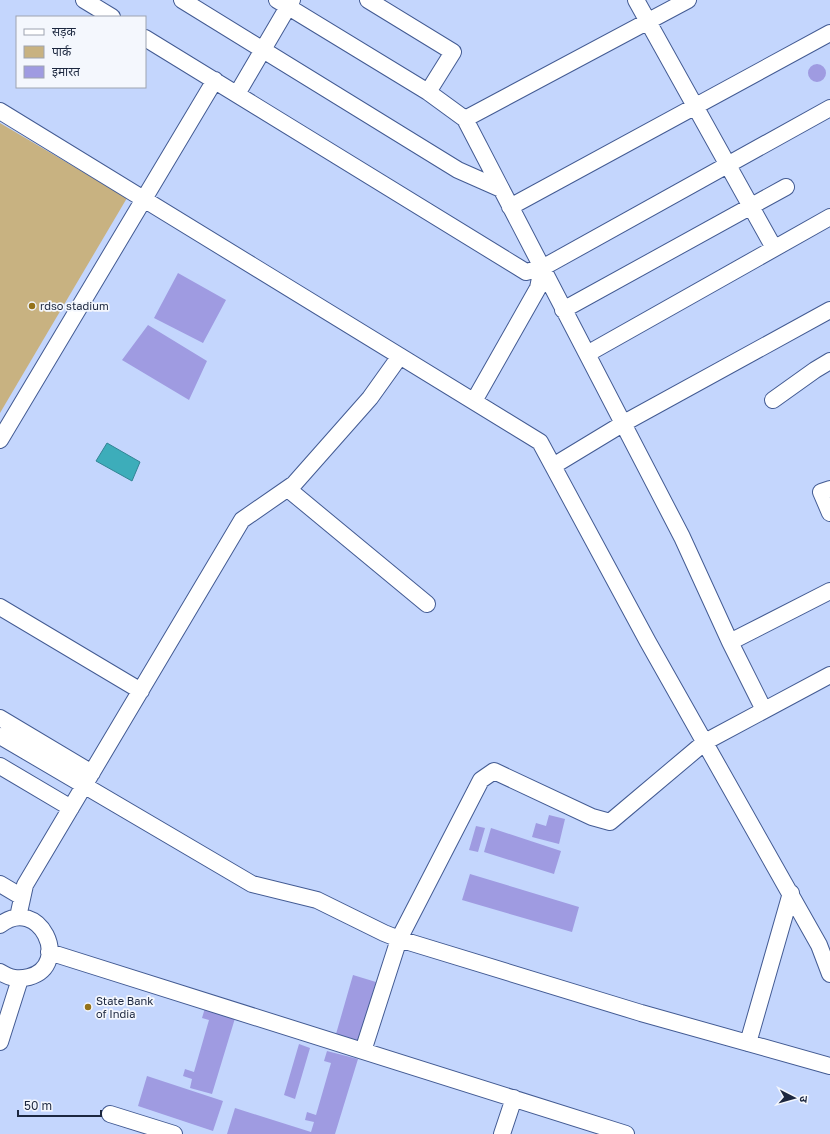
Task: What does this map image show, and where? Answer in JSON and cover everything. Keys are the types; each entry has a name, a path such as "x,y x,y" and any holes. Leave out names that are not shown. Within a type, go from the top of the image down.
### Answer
{"street":[{"path":"84,0 110,16"},
{"path":"182,0 458,170 501,189"},
{"path":"368,0 453,52 428,92"},
{"path":"636,0 774,248"},
{"path":"465,120 688,0"},
{"path":"237,94 263,50 286,2 428,92 465,120 682,537 730,642 764,710"},
{"path":"510,207 830,33"},
{"path":"146,39 526,272 542,268 830,108"},
{"path":"0,440 215,80"},
{"path":"0,111 540,442 648,642 820,945 830,974"},
{"path":"563,310 786,187"},
{"path":"587,354 830,217"},
{"path":"474,401 538,288 542,268"},
{"path":"553,466 624,423 830,310"},
{"path":"18,917 25,885 242,520 294,484 370,398 400,356"},
{"path":"773,400 830,361"},
{"path":"288,489 427,604"},
{"path":"830,489 822,492 830,513"},
{"path":"730,642 830,591"},
{"path":"0,607 141,691"},
{"path":"363,1051 400,939 481,780 494,771 592,817 610,822 705,742 830,675"},
{"path":"0,718 88,780 252,884 317,900 384,933 400,939 641,1013 830,1066"},
{"path":"0,736 88,780"},
{"path":"0,766 71,808"},
{"path":"0,884 22,897"},
{"path":"748,1043 791,893"},
{"path":"0,925 18,917 28,919 40,926 48,937 49,952 48,961 42,970 34,976 20,979 9,978 0,972"},
{"path":"49,952 626,1134"},
{"path":"0,1042 20,979"},
{"path":"502,1134 514,1098"},
{"path":"110,1114 174,1134"}],"green space":[{"name":"rdso stadium","path":"0,123 127,198 0,413"}],"shaded area":[{"path":"107,443 140,462 132,481 96,461"}],"building":[{"path":"813,64 821,64 826,69 824,80 821,82 813,82 808,77 808,69"},
{"path":"178,273 226,300 203,343 154,318"},
{"path":"148,325 207,361 189,400 122,360"},
{"path":"549,815 565,819 559,844 532,837 536,823 546,826"},
{"path":"476,826 485,828 478,852 469,850"},
{"path":"491,828 561,851 554,874 484,852"},
{"path":"470,874 579,907 572,932 462,900"},
{"path":"353,975 376,982 358,1041 336,1034"},
{"path":"205,1008 236,1015 212,1094 190,1088 192,1079 183,1076 185,1069 194,1072 209,1020 202,1018"},
{"path":"299,1044 310,1048 295,1099 284,1095"},
{"path":"327,1051 358,1059 335,1134 227,1134 235,1108 311,1132 314,1122 305,1120 307,1112 316,1115 331,1063 324,1061"},
{"path":"147,1076 223,1101 213,1131 138,1106"}],"place":[{"name":"rdso stadium","path":"32,306"},
{"name":"State Bank of India","path":"88,1007"}]}
